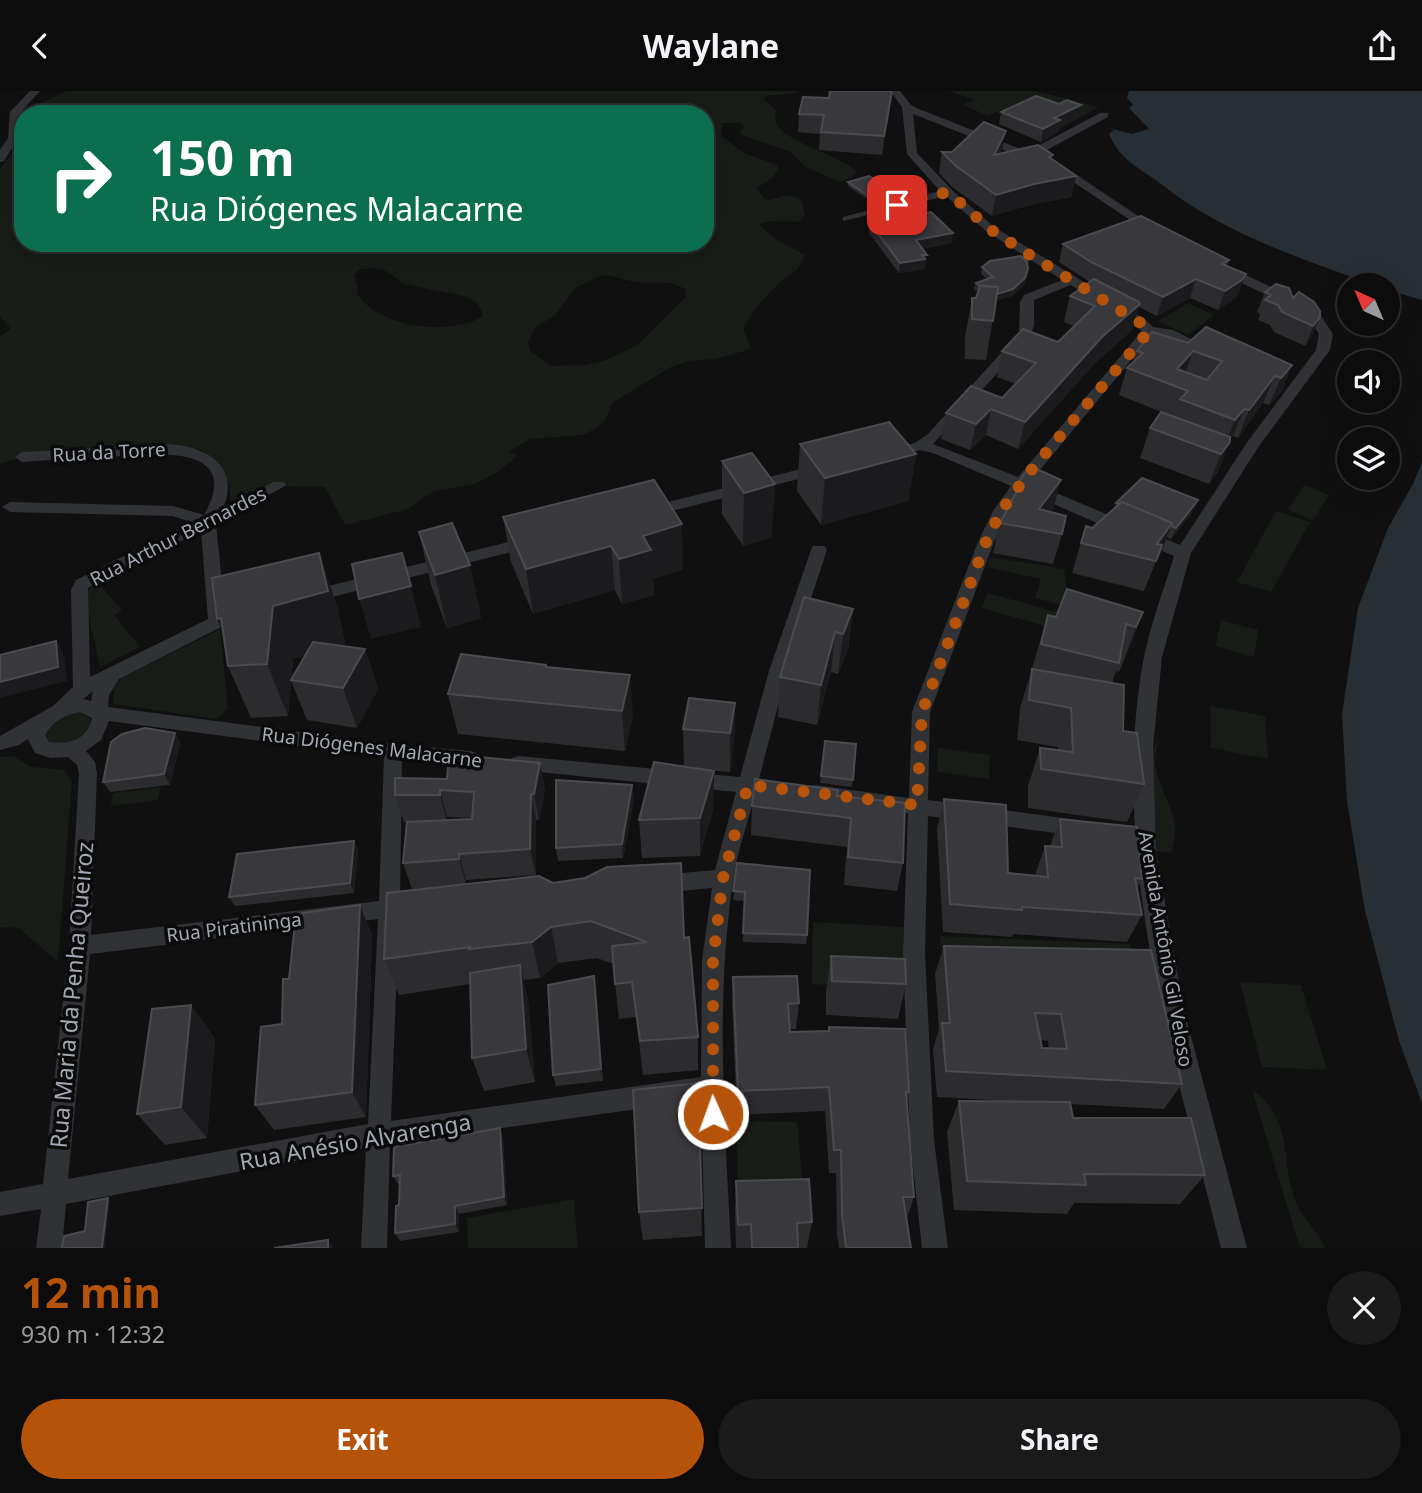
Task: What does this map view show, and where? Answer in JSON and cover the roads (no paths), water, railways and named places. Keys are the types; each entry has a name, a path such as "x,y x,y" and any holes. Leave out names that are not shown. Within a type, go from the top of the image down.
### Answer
{"street":[{"path":"22,105 35,91"},
{"path":"895,91 908,107 1070,174 1167,239"},
{"path":"908,107 913,157 990,229 1141,323 1149,331 1168,333 1218,356"},
{"path":"1036,159 1037,153 1043,147 1104,115"},
{"path":"0,159 13,138 14,125"},
{"path":"910,143 914,135 925,129 958,128"},
{"path":"1010,148 1043,147"},
{"path":"847,219 948,192"},
{"name":"Avenida Antônio Gil Veloso","path":"1214,265 1310,310 1326,334 1323,350 1288,387 1183,553 1153,657 1138,836 1173,1010 1234,1248"},
{"path":"870,457 920,446 933,437 1025,334 1028,329 1028,298 1071,281"},
{"path":"935,1248 922,1140 914,953 922,712 986,542 1001,511 1019,485 1149,331"},
{"path":"920,446 936,449 1183,553"},
{"name":"Rua da Torre","path":"22,457 170,449 197,453 209,463 221,482 221,502 208,523"},
{"path":"634,515 832,466"},
{"name":"Rua Arthur Bernardes","path":"82,688 79,590 82,584 279,485"},
{"path":"10,507 173,511 208,523 217,622"},
{"path":"293,601 541,539"},
{"path":"718,1248 712,1087 713,960 723,878 778,671 819,549"},
{"path":"42,748 36,735 53,714 82,688 217,622 253,611"},
{"path":"6,741 61,752 83,745 99,730 102,723 100,695 113,673"},
{"path":"6,741 53,714 80,705 100,713"},
{"name":"Rua Diógenes Malacarne","path":"100,713 393,751 748,785 917,805 1091,830"},
{"name":"Rua Maria da Penha Queiroz","path":"49,1248 79,946 88,773 86,762 72,750"},
{"path":"374,1248 393,751"},
{"path":"642,885 723,878"},
{"name":"Rua Piratininga","path":"79,946 424,905"},
{"name":"Rua Anésio Alvarenga","path":"0,1204 380,1135 712,1087"}]}
